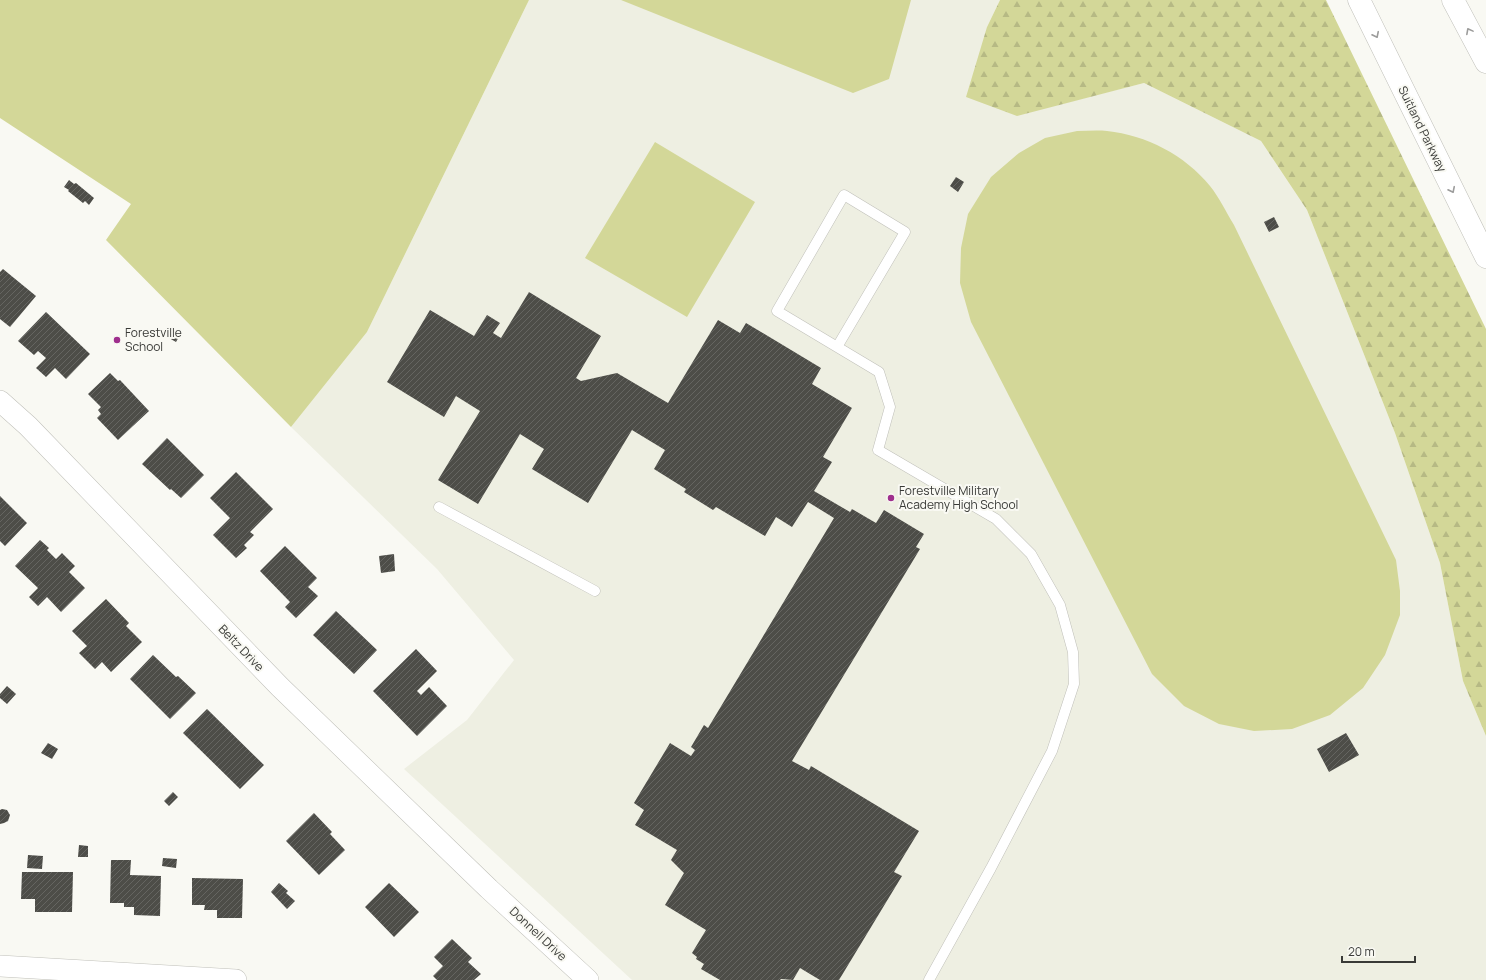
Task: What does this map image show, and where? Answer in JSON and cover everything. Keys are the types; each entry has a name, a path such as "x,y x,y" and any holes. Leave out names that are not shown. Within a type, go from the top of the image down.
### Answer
{"highway":[{"name":"Suitland Parkway","path":"1359,0 1486,257"},
{"path":"1453,0 1486,62"}],"street":[{"name":"Beltz Drive","path":"0,401 28,426 280,687 489,888"},
{"name":"Donnell Drive","path":"489,888 588,980"},
{"path":"0,966 236,980"}],"lane":[{"path":"837,347 905,232 844,195 777,311 837,347 879,372 890,408 878,450 996,519 1031,554 1060,605 1073,652 1074,684 1052,751 991,868 929,980"},
{"path":"439,508 595,591"}],"shaded area":[{"name":"Forestville Military Academy High School","path":"529,0 1000,0 987,27 1017,115 1144,83 1261,141 1307,210 1395,433 1440,563 1463,681 1486,736 1486,980 632,980 404,769 467,720 514,660 437,569 291,427 367,332"}],"green space":[{"path":"0,0 529,0 367,332 291,427 106,240 131,204 0,118"},
{"path":"621,0 911,0 889,79 853,93"},
{"path":"1000,0 1326,0 1486,329 1486,736 1463,681 1440,563 1395,433 1307,210 1261,141 1144,83 1017,116 966,97 987,27"},
{"path":"1077,131 1107,131 1122,133 1164,148 1189,165 1213,190 1234,225 1396,560 1400,591 1400,615 1385,655 1363,688 1330,715 1292,729 1254,731 1219,724 1184,706 1152,674 971,322 960,283 961,248 968,214 991,177 1019,153 1045,138"},
{"path":"655,142 755,202 687,317 585,258"}],"building":[{"path":"956,177 964,182 958,192 950,186"},
{"path":"69,180 74,184 76,183 94,198 89,205 85,201 83,203 64,187"},
{"path":"1274,217 1279,227 1269,232 1264,222"},
{"path":"3,269 36,296 10,327 0,319 0,272"},
{"path":"529,292 601,336 576,378 581,381 617,373 668,403 718,320 740,333 746,323 821,368 812,384 852,408 823,457 832,462 814,491 850,512 852,509 876,523 884,510 924,534 916,547 920,549 792,761 809,770 811,766 919,831 894,872 902,876 839,980 820,980 800,968 793,980 720,980 701,969 704,964 696,959 697,957 692,953 706,930 665,905 684,873 671,860 677,850 635,825 644,810 634,803 670,743 691,756 695,750 691,747 704,725 708,728 834,518 808,502 792,527 776,517 765,536 716,507 713,510 684,492 686,489 654,469 665,450 632,430 588,503 532,469 544,449 520,434 478,504 438,480 480,411 456,396 444,417 387,382 430,310 474,336 487,315 500,323 493,333 501,338"},
{"path":"46,312 90,354 66,379 55,368 46,377 36,368 46,358 38,351 34,355 18,341"},
{"path":"175,329 181,333 176,342 169,338"},
{"path":"110,373 118,381 120,380 149,411 118,440 97,418 101,414 98,410 101,407 88,394"},
{"path":"167,438 204,475 181,498 142,464"},
{"path":"236,472 273,509 250,532 254,535 244,545 247,548 236,558 213,535 230,518 210,498"},
{"path":"0,496 27,523 5,546 0,541"},
{"path":"40,540 49,548 47,550 56,559 62,553 75,566 69,572 85,588 61,612 47,597 38,606 29,597 38,588 15,566"},
{"path":"285,546 317,578 308,587 318,596 296,618 285,607 290,602 260,571"},
{"path":"394,554 395,571 381,573 379,556"},
{"path":"106,599 129,623 126,626 142,642 111,672 102,662 95,669 79,653 87,646 72,631"},
{"path":"336,611 377,650 354,674 313,635"},
{"path":"416,649 437,671 417,691 421,695 429,687 447,706 417,736 373,691"},
{"path":"153,655 176,677 178,676 196,693 170,719 130,679"},
{"path":"7,686 16,694 7,704 0,698 0,694"},
{"path":"207,709 264,765 240,789 183,733"},
{"path":"1346,733 1359,755 1329,772 1317,749"},
{"path":"48,743 58,749 52,759 41,753"},
{"path":"173,792 178,797 169,806 164,801"},
{"path":"0,810 7,810 10,815 8,821 0,824"},
{"path":"314,813 332,832 330,834 345,850 319,875 286,841"},
{"path":"79,845 88,846 88,857 78,857"},
{"path":"28,855 43,856 42,869 27,868"},
{"path":"163,858 177,859 176,868 162,866"},
{"path":"111,860 131,860 130,875 161,876 160,916 134,915 134,907 124,907 124,903 110,903"},
{"path":"22,872 73,872 72,912 35,912 35,899 21,899"},
{"path":"192,878 243,879 242,918 217,918 217,910 204,910 205,905 192,905"},
{"path":"279,883 288,891 286,893 295,901 287,909 271,892"},
{"path":"389,883 419,912 394,937 365,907"},
{"path":"452,939 472,958 468,962 481,974 474,980 437,980 433,976 443,966 434,957"}],"place":[{"name":"Forestville School","path":"117,340"},
{"name":"Forestville Military Academy High School","path":"891,498"}]}
